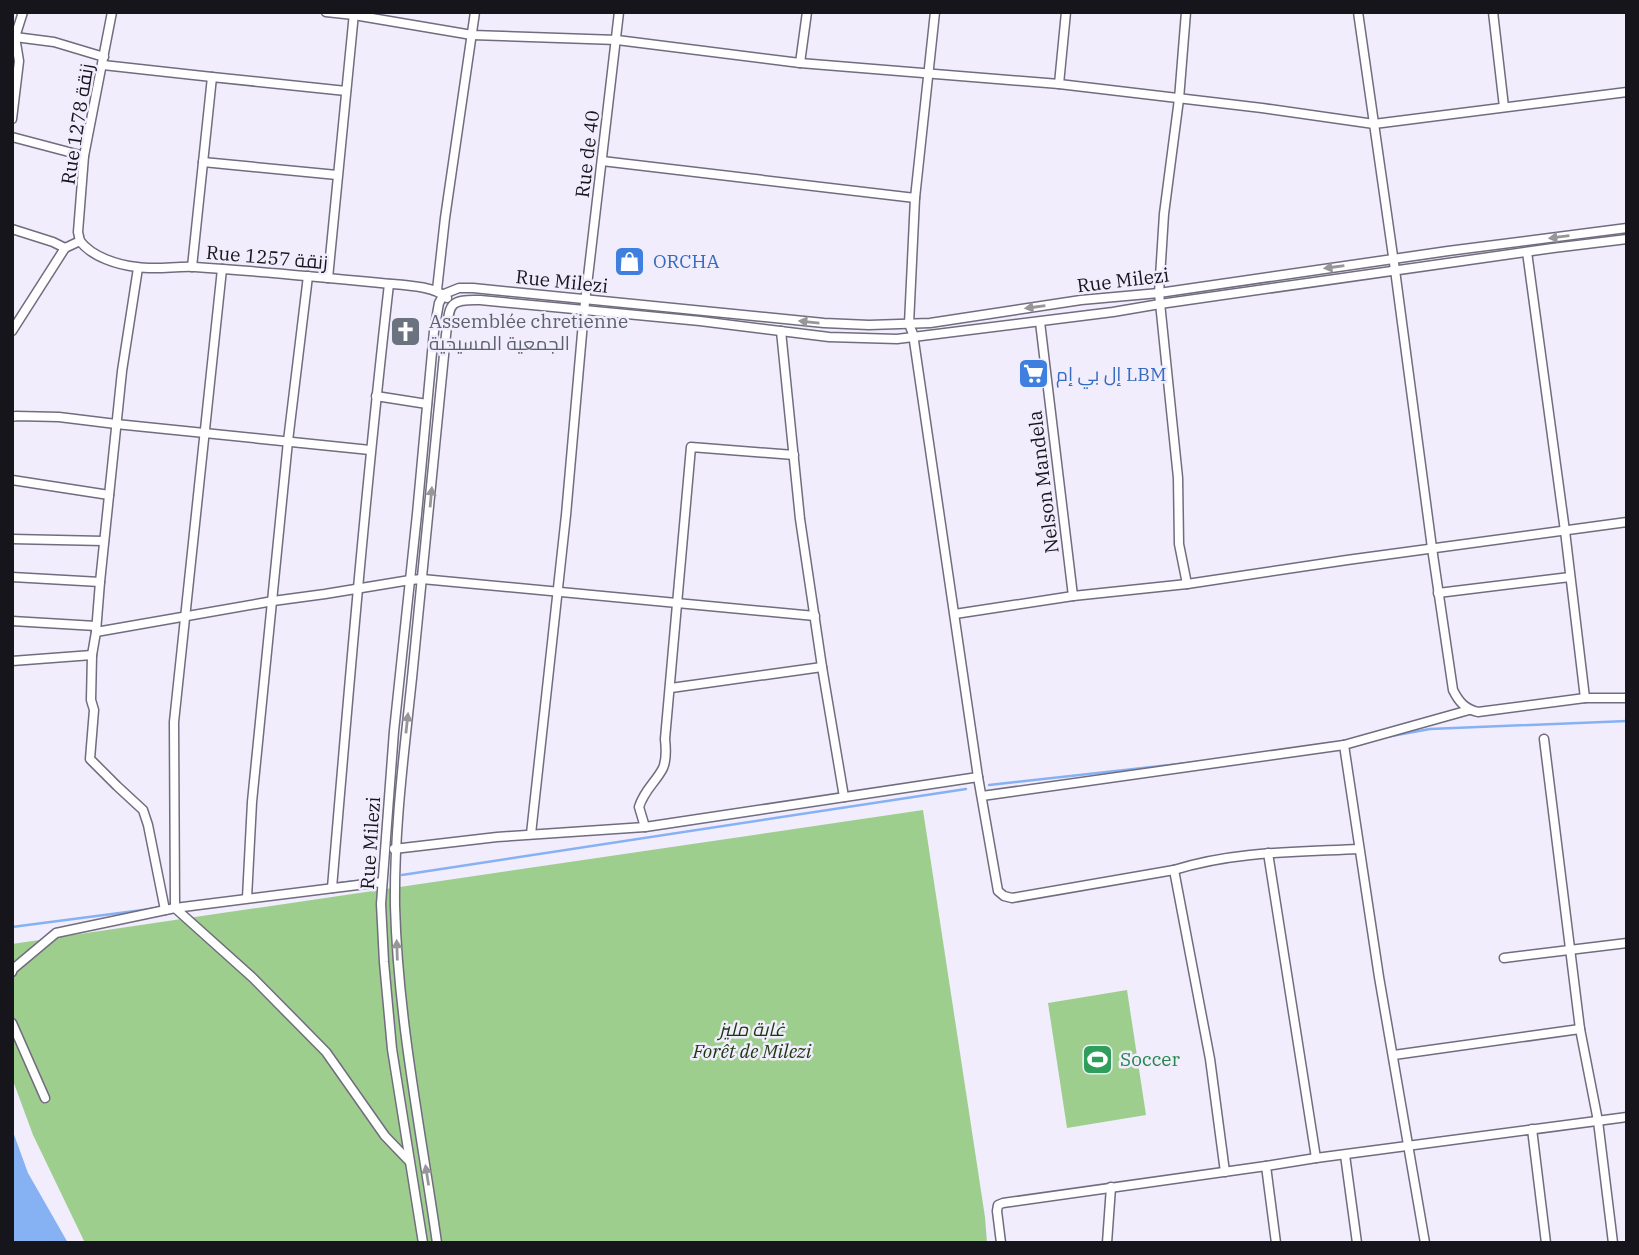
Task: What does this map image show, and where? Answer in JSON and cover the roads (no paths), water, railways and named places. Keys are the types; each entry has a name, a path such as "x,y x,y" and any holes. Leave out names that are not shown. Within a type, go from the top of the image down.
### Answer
{"street":[{"path":"12,120 19,61 15,37 23,12"},
{"name":"Rue 1278 زنقة","path":"80,241 78,232 84,156 112,12"},
{"path":"326,12 354,14 472,35 617,40 800,63 1059,84 1374,124 1627,92"},
{"path":"453,303 440,292 445,218 475,12"},
{"name":"Rue de 40","path":"531,834 566,515 585,300 619,12"},
{"path":"800,63 807,12"},
{"path":"935,12 915,198 909,324 914,337 978,777 998,891 1012,898 1174,870 1195,863 1236,856 1359,849"},
{"path":"1059,84 1066,12"},
{"path":"1186,12 1179,99 1164,214 1159,293 1178,478 1179,544 1187,584"},
{"path":"1358,12 1453,690 1460,703 1469,710 1478,712 1585,698 1627,698"},
{"path":"1493,12 1504,107"},
{"path":"328,278 354,14"},
{"path":"15,37 54,42 104,61 212,77 346,91"},
{"path":"192,267 212,77"},
{"path":"12,137 84,156"},
{"path":"203,162 337,175"},
{"path":"602,162 915,198"},
{"name":"Rue Milezi","path":"423,1243 392,1049 381,904 384,849 440,292 473,288 824,323 930,323 1081,300 1159,293 1393,258 1627,228"},
{"path":"12,229 65,248"},
{"name":"Rue Milezi","path":"437,1243 406,1044 398,970 395,904 397,848 422,579 447,328 453,303 458,300 480,300 700,321 829,337 897,339 1040,322 1627,239"},
{"path":"12,331 65,248 80,241"},
{"name":"Rue 1257 زنقة","path":"80,241 106,259 138,268 222,269 389,284 440,292"},
{"path":"1527,252 1585,698"},
{"path":"138,268 122,371 92,654 91,699 94,710 90,759 143,810 165,910"},
{"path":"222,269 174,722 175,908 253,978 326,1052 385,1136 410,1162"},
{"path":"247,898 252,802 307,276"},
{"path":"332,887 357,587 389,284"},
{"name":"Nelson Mandela","path":"1040,322 1073,596"},
{"path":"781,331 800,519 844,797"},
{"path":"376,396 427,404"},
{"path":"12,417 59,417 370,450"},
{"path":"645,827 639,807 648,788 664,766 666,753 665,739 691,447 794,455"},
{"path":"12,480 109,495"},
{"path":"955,614 1627,522"},
{"path":"12,539 104,541"},
{"path":"12,577 100,582"},
{"path":"1438,593 1570,577"},
{"path":"12,621 96,629 422,579 815,616"},
{"path":"12,662 92,654"},
{"path":"671,688 822,667"},
{"path":"982,796 1344,745 1469,710"},
{"path":"1544,738 1580,1029 1598,1121 1613,1243"},
{"path":"1344,745 1377,964 1425,1243"},
{"path":"384,849 531,834 645,827 978,777"},
{"path":"1268,853 1316,1158"},
{"path":"1174,870 1210,1059 1225,1172"},
{"path":"12,972 55,933 175,908 382,882"},
{"path":"1504,958 1627,943"},
{"path":"12,1023 45,1098"},
{"path":"1394,1055 1580,1029"},
{"path":"1001,1243 997,1211 1003,1203 1627,1116"},
{"path":"1532,1129 1546,1243"},
{"path":"1345,1155 1357,1243"},
{"path":"1266,1166 1276,1243"},
{"path":"1107,1243 1111,1187"}],"water":[{"path":"12,1129 28,1173 68,1243 12,1243"}],"waterway":[{"path":"1386,737 1430,729 1627,721"},
{"path":"989,785 1206,761"},
{"path":"402,875 966,789"},
{"path":"339,883 375,879"},
{"path":"12,927 158,908"}],"place":[{"name":"ORCHA","path":"630,261"},
{"name":"Assemblée chretienne الجمعية المسيحية","path":"406,332"},
{"name":"إل بي إم LBM","path":"1033,374"},
{"name":"Soccer","path":"1097,1059"}],"park label":[{"name":"غابة مليز Forêt de Milezi","path":"752,1040"}]}
